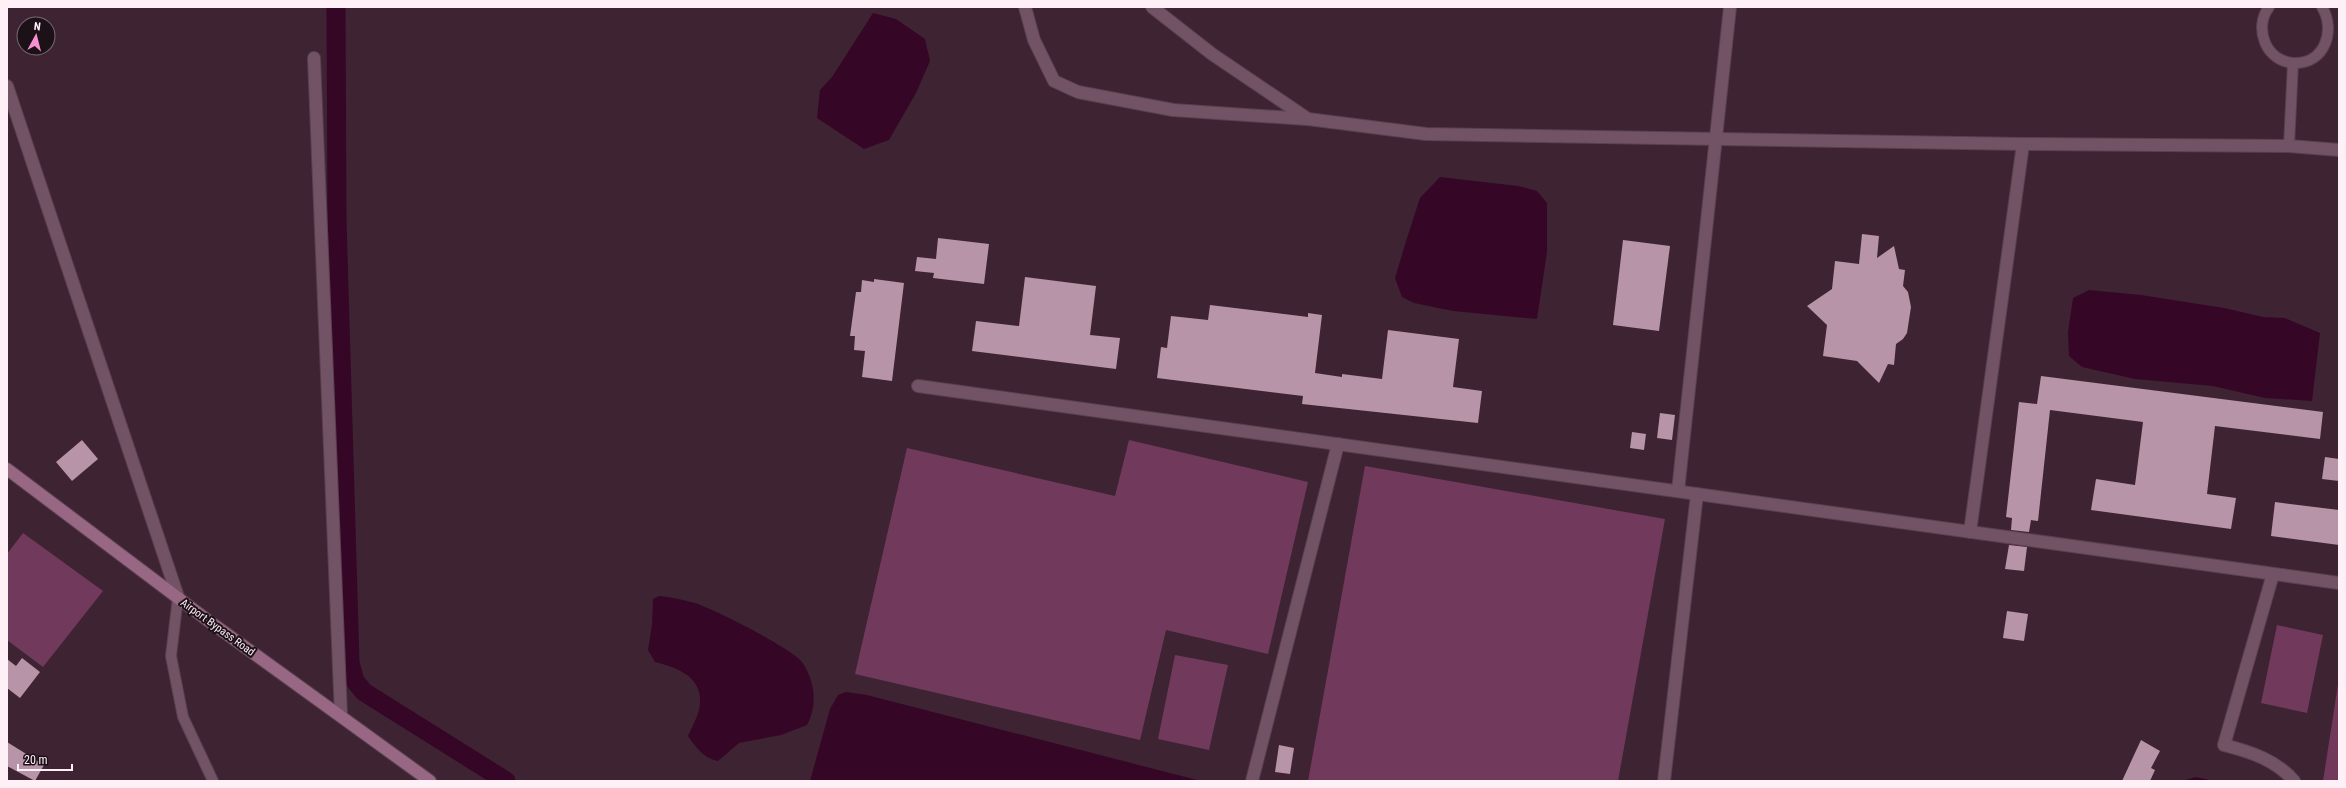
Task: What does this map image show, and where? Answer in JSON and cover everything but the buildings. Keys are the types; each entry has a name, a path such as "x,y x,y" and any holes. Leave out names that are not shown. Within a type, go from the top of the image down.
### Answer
{"street":[{"path":"1025,7 1034,40 1054,81 1078,92 1173,110 1308,119 1426,134 1716,137 2023,144 2289,146 2339,150"},
{"path":"1152,7 1212,54 1308,119"},
{"path":"1678,491 1730,7"},
{"path":"314,58 341,716"},
{"path":"7,86 178,597"},
{"path":"1970,532 2023,144"},
{"path":"918,386 2339,583"},
{"path":"1252,781 1338,444"},
{"name":"Airport Bypass Road","path":"7,469 178,597 430,781"},
{"path":"1664,781 1697,494"},
{"path":"2273,574 2224,745 2244,750 2282,768 2294,781"}],"lane":[{"path":"2269,7 2262,21 2263,40 2275,56 2293,63 2312,58 2326,44 2329,26 2322,7"},
{"path":"2289,146 2293,63"},
{"path":"178,597 171,656 183,717 213,781"}],"shaded area":[{"path":"873,13 896,19 925,39 930,61 916,93 889,140 864,149 817,118 820,90 832,77"},
{"path":"1440,177 1518,186 1537,191 1547,203 1547,252 1537,319 1453,311 1414,303 1402,297 1395,278 1407,238 1420,198"},
{"path":"2089,290 2141,295 2224,308 2263,317 2285,318 2320,333 2312,401 2265,398 2213,386 2135,379 2082,367 2069,356 2068,332 2073,298"},
{"path":"1129,440 1308,482 1268,654 1166,630 1140,740 855,674 907,448 1115,496"},
{"path":"1365,466 1665,519 1618,781 1308,781"},
{"path":"23,533 103,591 43,667 7,640 7,554"},
{"path":"659,596 695,603 705,607 768,639 802,662 810,677 814,693 813,709 807,725 781,735 739,743 718,761 704,755 688,736 699,710 700,699 694,682 689,676 681,671 655,662 648,650 652,625 653,599"},
{"path":"2277,625 2323,635 2307,713 2261,703"},
{"path":"1175,655 1228,665 1209,750 1158,739"},
{"path":"2339,678 2339,781 2323,781"},
{"path":"846,692 867,695 1201,781 810,781 830,709 838,695"},
{"path":"2196,777 2214,781 2182,781"}],"waterway":[{"path":"336,7 337,220 350,663 355,681 364,692 506,781"}]}
